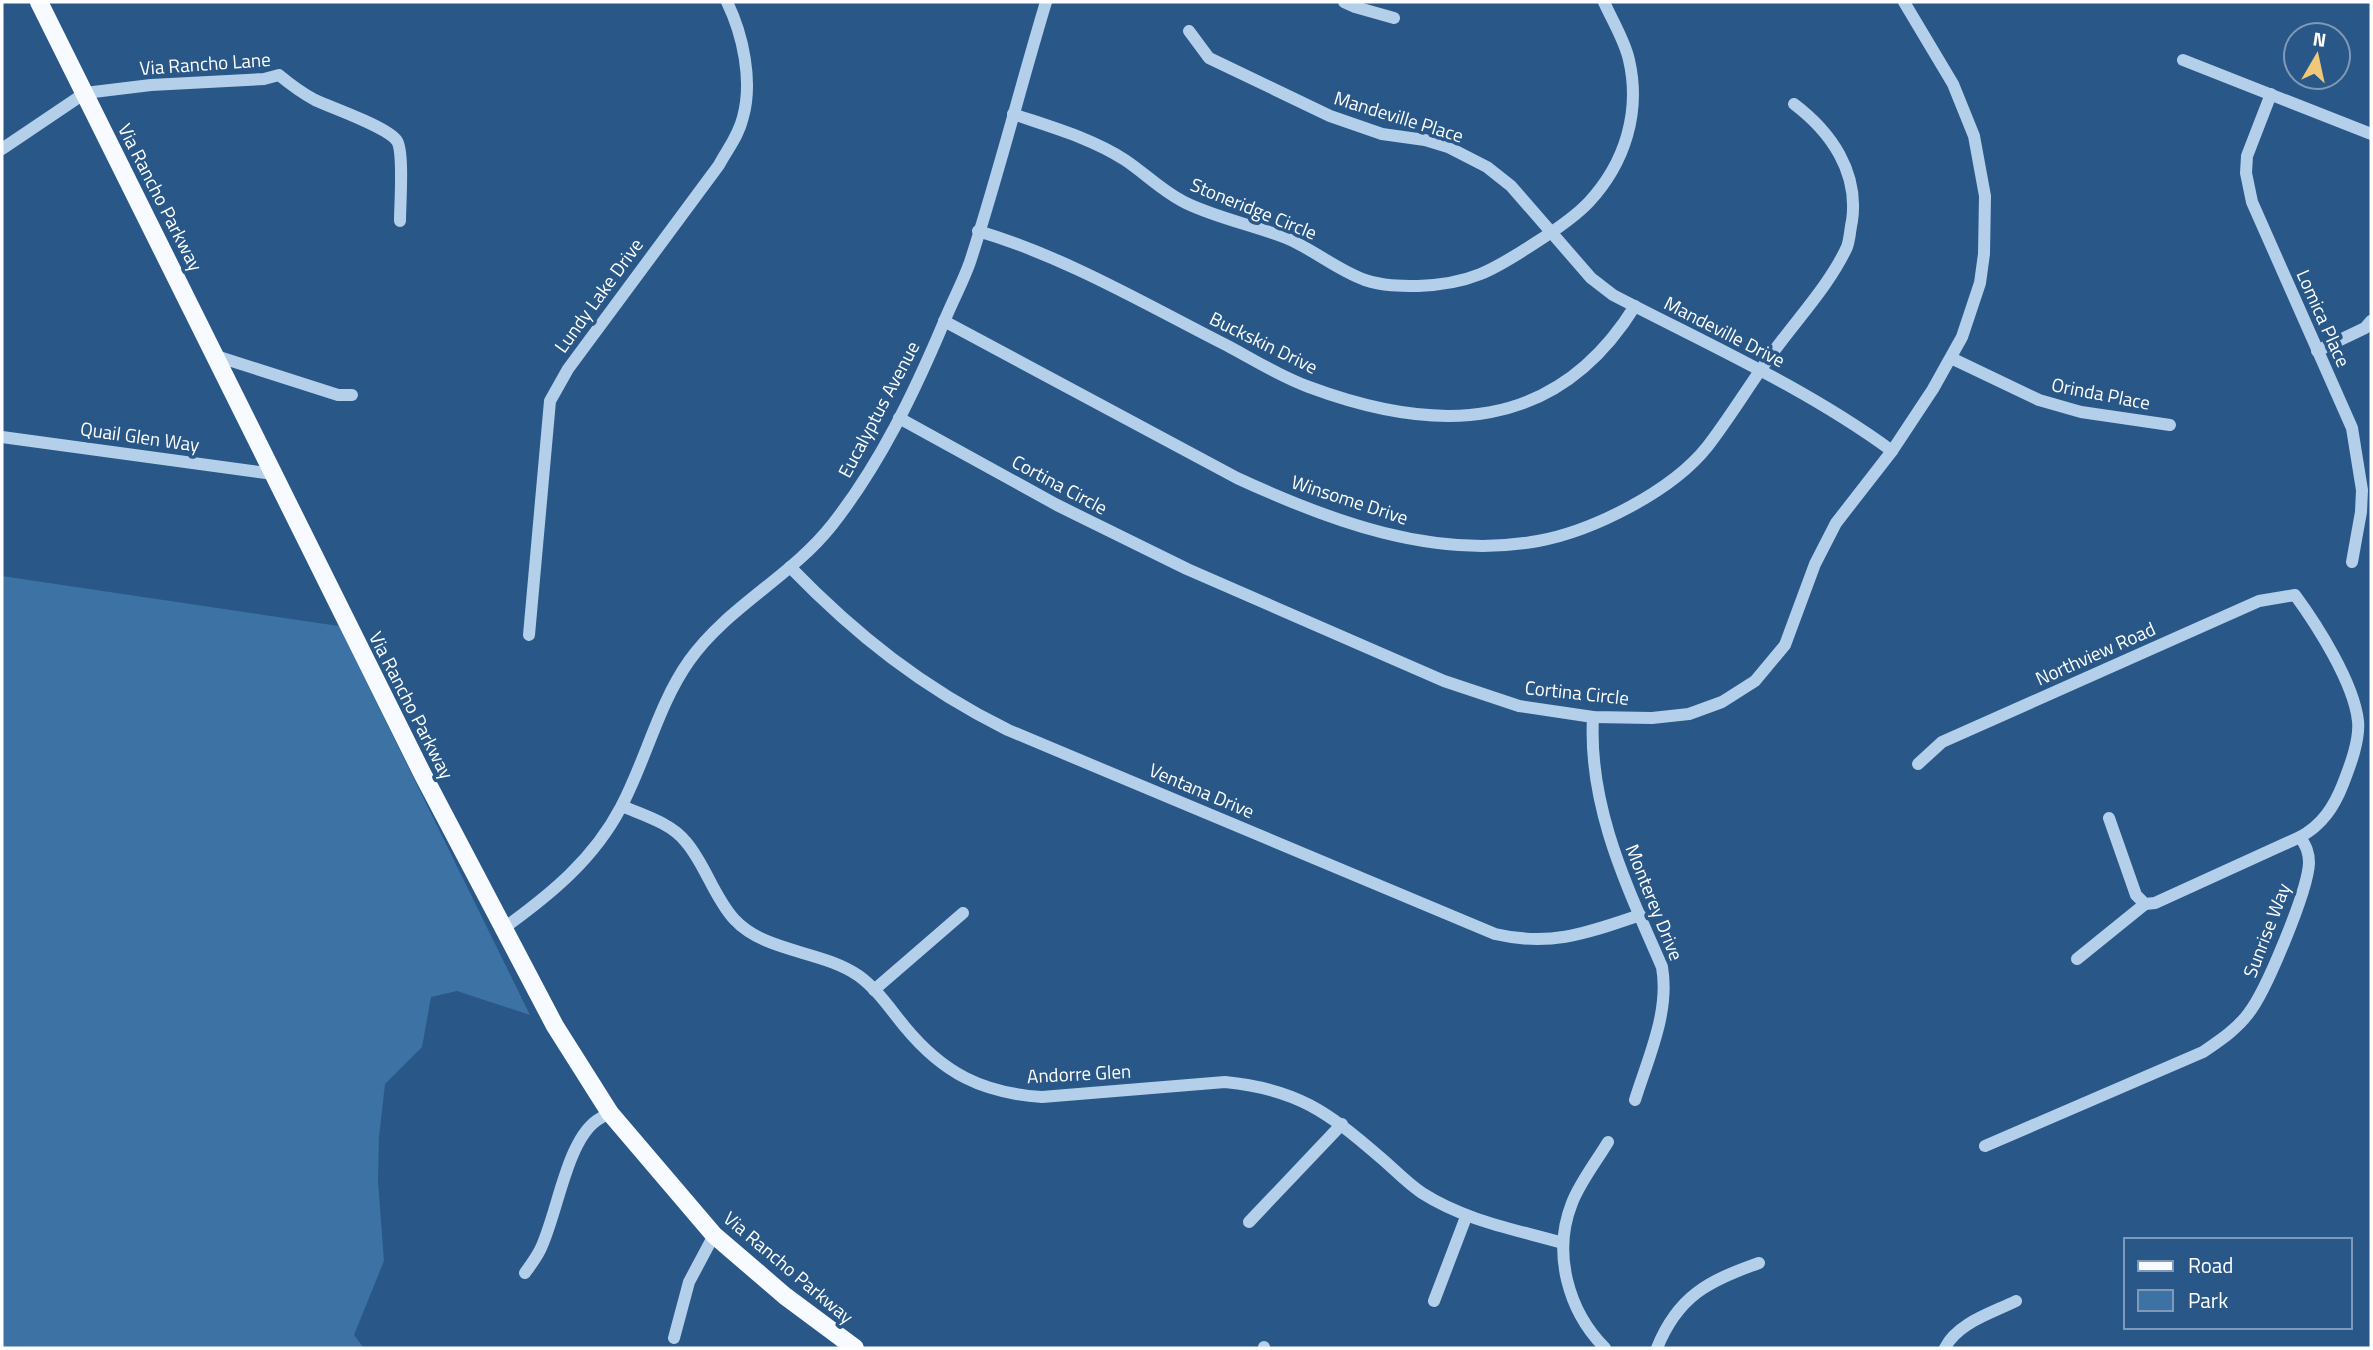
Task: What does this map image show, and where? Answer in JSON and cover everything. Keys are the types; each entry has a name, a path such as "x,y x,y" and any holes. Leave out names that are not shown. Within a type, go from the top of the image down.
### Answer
{"main road":[{"name":"Via Rancho Parkway","path":"39,2 422,773 555,1026 610,1113 714,1235 785,1296 855,1348"}],"street":[{"name":"Lundy Lake Drive","path":"529,635 550,401 568,369 719,165 743,118 749,85 736,19 727,2"},
{"name":"Eucalyptus Avenue","path":"504,928 544,899 596,848 622,806 666,702 689,661 722,623 790,567 831,527 871,471 931,355 970,263 1046,2"},
{"path":"1344,2 1394,18"},
{"name":"Stoneridge Circle","path":"1013,114 1081,137 1125,160 1162,190 1188,204 1288,238 1365,279 1395,286 1446,285 1495,269 1552,232 1581,211 1605,185 1617,165 1630,130 1633,101 1629,60 1604,2"},
{"name":"Cortina Circle","path":"899,418 1057,505 1187,569 1419,670 1519,706 1593,717 1652,718 1689,714 1722,702 1755,681 1785,645 1815,564 1836,523 1892,451 1933,390 1962,337 1980,283 1984,254 1985,196 1974,136 1953,83 1904,2"},
{"name":"Mandeville Place","path":"1189,31 1209,58 1330,116 1382,134 1425,140 1448,147 1487,167 1511,186 1552,232"},
{"path":"2183,60 2371,133"},
{"name":"Via Rancho Lane","path":"85,93 137,86 264,79 279,75 313,99 381,129 397,140 400,152 400,222"},
{"path":"2,149 85,93"},
{"name":"Lomica Place","path":"2270,94 2247,156 2246,173 2252,202 2352,428 2362,490 2352,562"},
{"name":"Winsome Drive","path":"944,321 1237,478 1349,524 1447,545 1493,547 1539,541 1578,531 1636,504 1674,477 1705,449 1836,266 1848,244 1854,206 1852,189 1841,155 1831,139 1794,104"},
{"name":"Buckskin Drive","path":"978,231 1013,241 1064,262 1307,387 1384,409 1432,416 1484,414 1532,401 1569,381 1596,359 1620,332 1635,306"},
{"name":"Mandeville Drive","path":"1552,232 1591,278 1613,295 1760,370 1860,427 1892,451"},
{"path":"2317,351 2365,328 2371,321"},
{"path":"216,356 338,395 352,395"},
{"name":"Orinda Place","path":"1951,358 2039,400 2081,412 2169,425"},
{"name":"Quail Glen Way","path":"2,437 273,474"},
{"name":"Ventana Drive","path":"790,567 834,612 881,652 975,714 1495,934 1514,939 1553,940 1581,935 1640,915"},
{"name":"Northview Road","path":"1918,764 1942,742 2259,601 2295,595 2320,629 2365,720"},
{"name":"Monterey Drive","path":"1593,717 1592,742 1597,795 1611,845 1662,967 1665,984 1661,1018 1635,1100"},
{"path":"2077,959 2145,904 2155,903 2315,829 2340,791 2365,720"},
{"name":"Andorre Glen","path":"622,806 654,819 686,841 733,918 744,928 763,938 831,961 858,975 917,1042 943,1067 979,1085 1016,1096 1042,1097 1225,1082 1283,1092 1310,1103 1342,1124 1421,1192 1466,1217 1563,1243"},
{"path":"2109,818 2136,895 2145,904"},
{"name":"Sunrise Way","path":"1985,1146 2203,1052 2231,1032 2249,1013 2264,989 2302,890 2309,865 2308,850 2300,837"},
{"path":"874,990 963,913"},
{"path":"524,1273 540,1251 560,1197 568,1164 584,1134 595,1121 610,1113"},
{"path":"1249,1222 1342,1124"},
{"path":"1605,1348 1591,1334 1574,1303 1567,1282 1563,1229 1572,1201 1608,1142"},
{"path":"1434,1301 1466,1217"},
{"path":"674,1338 689,1282 714,1235"},
{"path":"1657,1348 1665,1329 1687,1300 1719,1277 1759,1263"},
{"path":"1945,1348 1949,1339 1966,1326 2016,1301"}],"green space":[{"path":"2,576 339,626 530,1015 457,991 431,997 422,1047 385,1084 379,1137 378,1181 384,1261 354,1335 364,1348 2,1348"}]}
